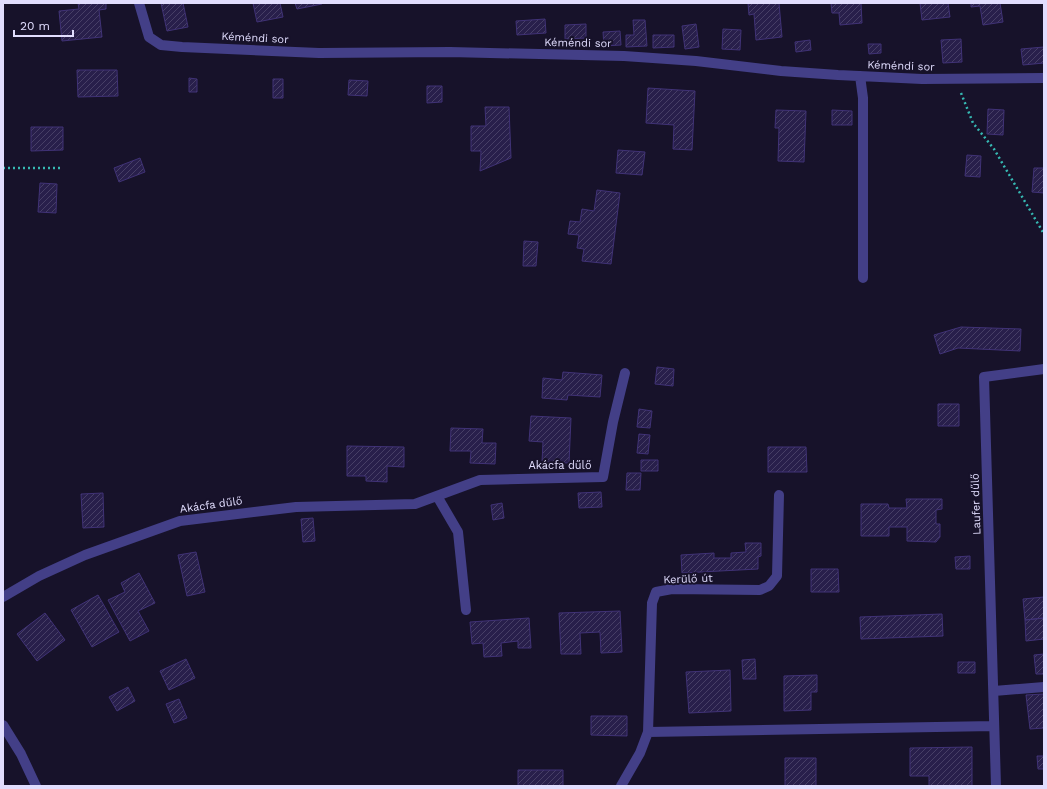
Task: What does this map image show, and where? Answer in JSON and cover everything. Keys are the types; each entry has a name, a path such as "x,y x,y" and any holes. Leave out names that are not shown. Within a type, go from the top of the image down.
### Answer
{"street":[{"name":"Kéméndi sor","path":"139,3 149,37 161,45 182,47 319,53 450,52 624,56 696,61 781,71 860,76 956,79 1044,78"},
{"path":"860,76 863,98 863,278"},
{"name":"Laufer dűlő","path":"996,786 984,377 1044,369"},
{"name":"Akácfa dűlő","path":"3,597 39,576 85,555 180,521 296,507 415,504 480,480 603,477 613,422 625,373"},
{"name":"Kerülő út","path":"621,786 640,753 648,732 652,604 656,592 672,589 760,590 769,586 777,576 779,495"},
{"path":"438,496 458,532 466,610"},
{"path":"994,691 1044,686"},
{"path":"3,725 21,754 36,786"},
{"path":"648,732 994,726"}],"path":[{"path":"956,79 973,123 994,149 1044,234"},
{"path":"3,168 61,168"}],"building":[{"path":"78,3 106,3 106,9 99,10 102,37 62,41 59,11 79,9"},
{"path":"161,3 183,3 188,27 167,31"},
{"path":"253,3 280,3 283,17 257,22"},
{"path":"295,3 322,3 322,4 297,9"},
{"path":"748,3 779,3 782,37 756,40 754,14 749,15"},
{"path":"831,3 861,3 862,23 840,25 839,13 832,13"},
{"path":"920,3 948,3 950,17 922,20"},
{"path":"971,3 1000,3 1003,22 983,25 980,6 971,7"},
{"path":"545,19 546,33 517,35 516,21"},
{"path":"633,20 645,20 647,46 626,47 626,35 634,35"},
{"path":"586,24 586,38 565,39 565,25"},
{"path":"696,24 699,47 685,49 682,26"},
{"path":"723,29 741,30 740,50 722,49"},
{"path":"620,31 621,45 604,46 603,32"},
{"path":"653,35 674,35 674,47 653,48"},
{"path":"961,39 962,62 943,63 941,40"},
{"path":"810,40 811,50 796,52 795,42"},
{"path":"868,44 881,44 881,53 869,54"},
{"path":"1044,47 1044,63 1023,65 1021,49"},
{"path":"77,70 117,70 118,96 78,97"},
{"path":"189,78 197,79 197,92 189,92"},
{"path":"273,79 283,79 283,98 273,98"},
{"path":"349,80 368,81 367,96 348,95"},
{"path":"427,86 442,86 442,102 427,103"},
{"path":"648,88 695,91 692,150 673,149 674,125 646,123"},
{"path":"485,107 509,107 511,158 480,171 481,151 471,151 471,126 486,126"},
{"path":"988,109 1004,110 1003,135 987,134"},
{"path":"776,110 806,111 804,162 778,161 779,128 775,128"},
{"path":"832,110 852,111 852,125 832,125"},
{"path":"31,127 63,127 63,150 31,151"},
{"path":"618,150 645,152 642,175 616,173"},
{"path":"967,155 981,156 980,177 965,176"},
{"path":"140,158 145,172 119,182 114,168"},
{"path":"1034,168 1044,168 1044,193 1032,192"},
{"path":"40,183 57,184 56,213 38,212"},
{"path":"597,190 620,193 611,264 582,261 584,249 577,248 579,235 568,234 570,221 580,222 582,209 594,211"},
{"path":"524,241 538,242 536,266 523,266"},
{"path":"961,327 1021,329 1020,351 958,348 940,354 934,335"},
{"path":"657,367 674,369 673,386 655,384"},
{"path":"563,372 602,375 600,397 568,395 567,400 542,398 543,378 562,380"},
{"path":"938,404 959,404 959,426 938,426"},
{"path":"639,409 652,411 650,428 637,427"},
{"path":"531,416 571,418 569,463 542,462 543,442 529,441"},
{"path":"451,428 483,429 482,443 496,443 495,464 470,463 471,451 450,451"},
{"path":"639,434 650,435 648,454 637,453"},
{"path":"347,446 404,447 404,467 387,466 387,482 366,481 366,476 347,476"},
{"path":"768,447 806,447 807,472 768,472"},
{"path":"641,460 658,460 658,471 641,471"},
{"path":"627,473 641,473 640,490 626,490"},
{"path":"601,492 602,507 579,508 578,493"},
{"path":"103,493 104,527 83,528 81,494"},
{"path":"906,499 942,499 942,509 936,510 936,524 940,524 940,537 936,542 907,541 907,527 889,527 889,536 861,536 861,504 888,504 889,508 907,508"},
{"path":"502,503 504,518 493,520 491,505"},
{"path":"313,518 315,541 303,542 301,519"},
{"path":"745,543 761,543 761,556 758,557 758,569 682,573 681,555 714,553 714,558 731,558 731,553 746,552"},
{"path":"196,552 205,592 187,596 178,555"},
{"path":"970,556 970,569 956,569 955,557"},
{"path":"811,569 838,569 839,592 811,592"},
{"path":"139,573 155,603 138,611 149,631 130,641 108,600 125,592 121,583"},
{"path":"98,595 119,632 92,647 71,610"},
{"path":"1044,597 1044,618 1025,620 1023,599"},
{"path":"620,611 622,652 601,653 600,632 580,633 581,654 561,654 559,613"},
{"path":"45,613 65,640 37,661 17,634"},
{"path":"942,614 943,636 861,639 860,617"},
{"path":"529,618 531,648 518,648 518,641 501,643 502,656 484,657 483,643 472,644 470,622"},
{"path":"1044,618 1044,639 1026,641 1025,620"},
{"path":"1044,654 1044,674 1036,674 1034,655"},
{"path":"186,659 195,678 169,690 160,671"},
{"path":"755,659 756,679 743,679 742,660"},
{"path":"958,662 975,662 975,673 958,673"},
{"path":"730,670 731,711 689,713 686,672"},
{"path":"817,675 817,692 811,692 811,710 784,711 784,676"},
{"path":"128,687 135,701 117,711 109,697"},
{"path":"1044,694 1044,728 1030,729 1026,695"},
{"path":"179,699 187,718 174,723 166,704"},
{"path":"591,716 627,716 627,736 591,735"},
{"path":"972,747 972,786 929,786 929,776 910,776 910,748"},
{"path":"1037,756 1044,756 1044,769 1038,769"},
{"path":"785,758 816,758 816,786 785,786"},
{"path":"518,770 563,770 563,786 518,786"}]}
